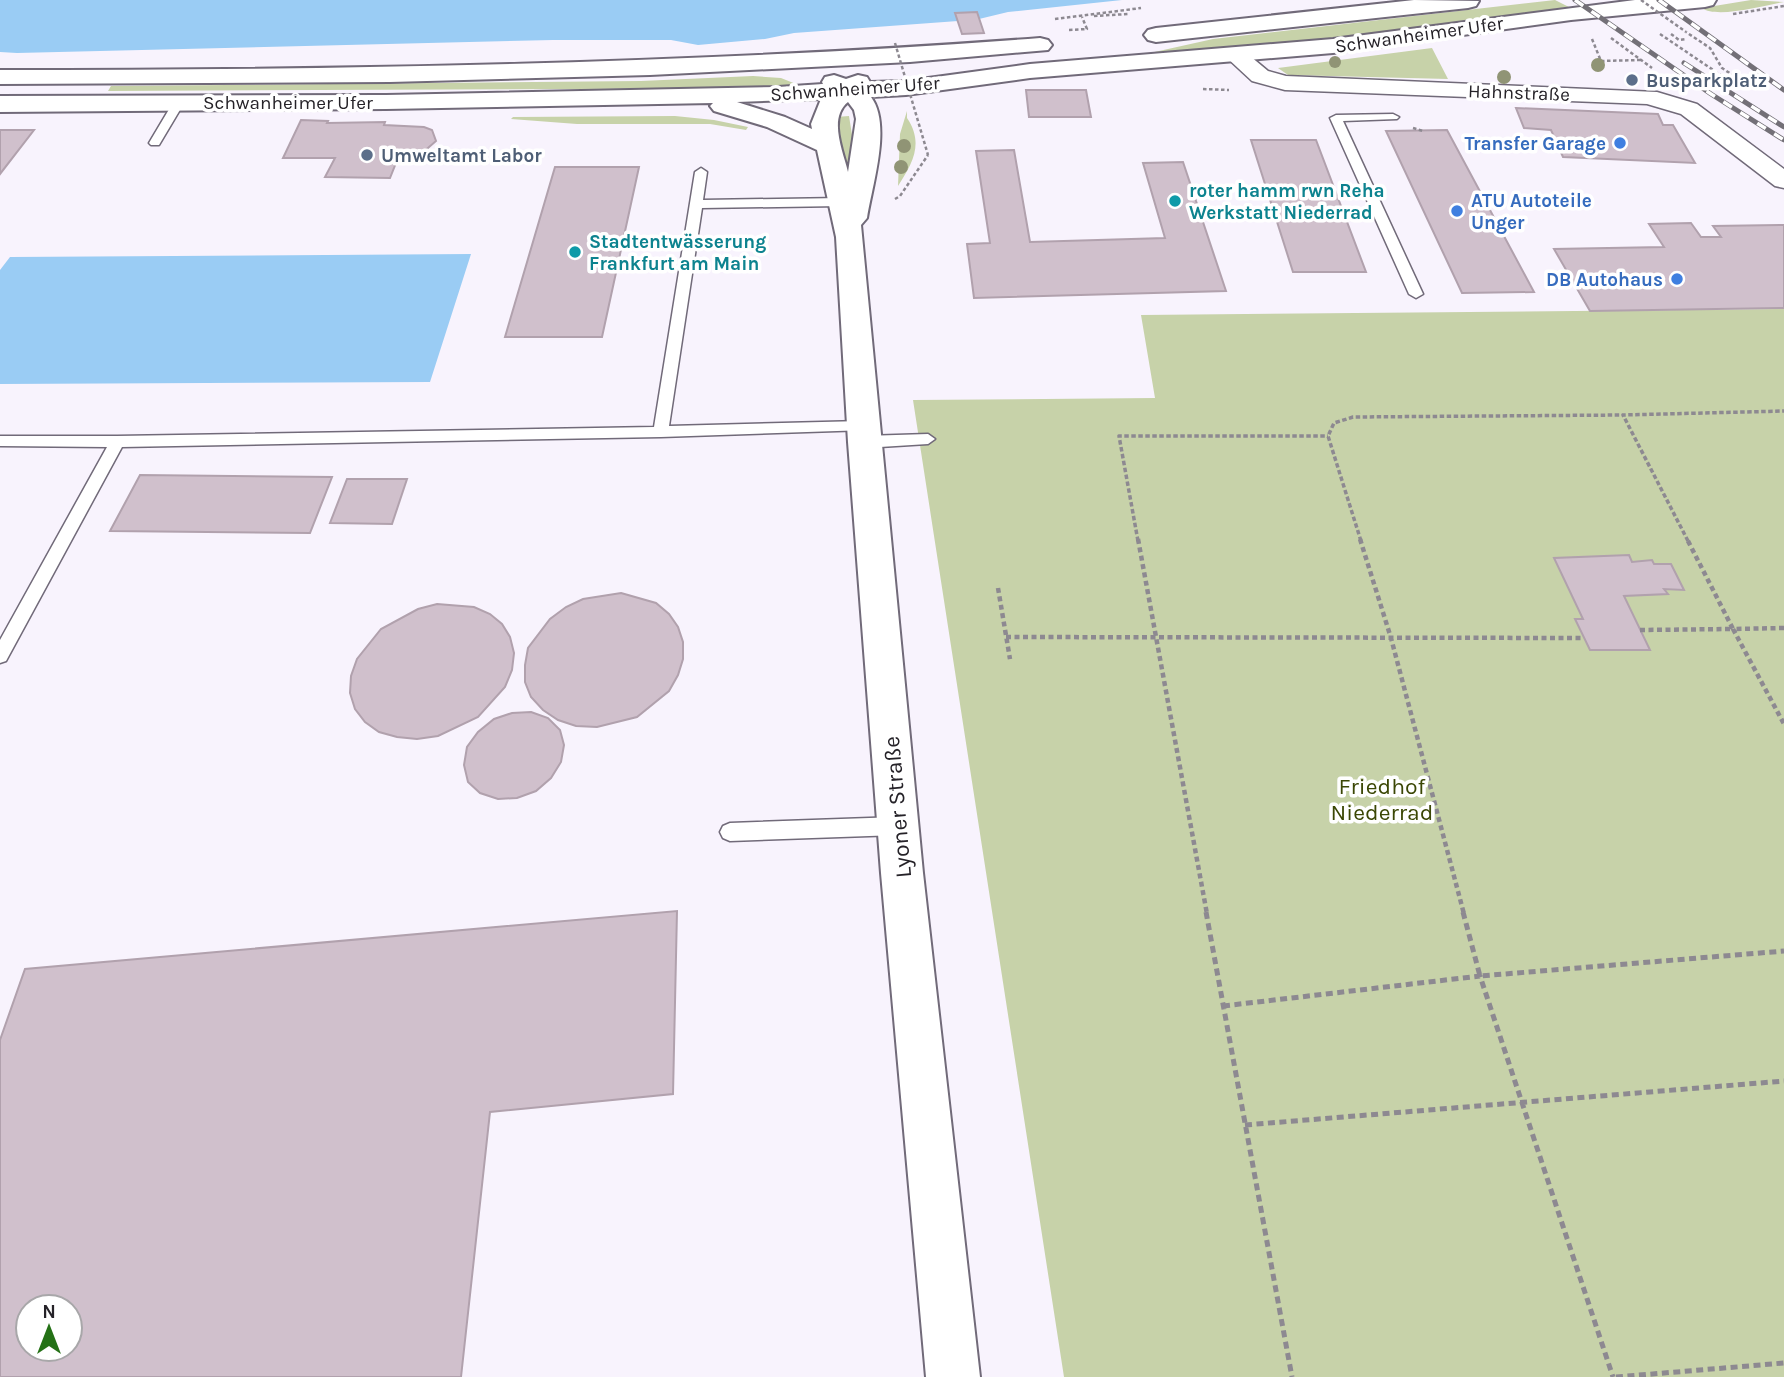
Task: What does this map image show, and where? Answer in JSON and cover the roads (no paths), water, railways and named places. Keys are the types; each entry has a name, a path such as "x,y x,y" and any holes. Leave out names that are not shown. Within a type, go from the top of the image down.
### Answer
{"main road":[{"name":"Schwanheimer Ufer","path":"1134,37 1477,0"},
{"name":"Schwanheimer Ufer","path":"0,104 673,96 906,88 1030,71 1236,56 1571,13 1706,0"},
{"name":"Schwanheimer Ufer","path":"0,77 624,70 794,63 906,49 1066,43"},
{"path":"846,91 906,49"},
{"path":"794,63 822,75 846,91 867,111 906,88"},
{"name":"Lyoner Straße","path":"846,91 831,103 824,124 846,220 898,826 953,1377"},
{"path":"673,96 746,111 828,145"},
{"name":"Lyoner Straße","path":"846,220 865,147 867,111"}],"street":[{"name":"Hahnstraße","path":"1236,56 1260,76 1285,83 1649,97 1689,109 1784,181"}],"lane":[{"path":"155,144 178,103"},
{"path":"1393,117 1336,118 1416,294"},
{"path":"661,432 701,172"},
{"path":"696,204 846,220"},
{"path":"0,441 117,442 661,432 863,434 928,439"},
{"path":"0,656 117,442"},
{"path":"730,832 898,826"}],"water":[{"path":"0,0 1122,0 1008,12 979,19 977,12 956,13 958,21 794,33 765,39 698,45 671,40 553,40 17,53 0,52"},
{"path":"471,254 430,382 0,384 0,270 10,257"}],"railway":[{"path":"1575,0 1711,94 1784,140"},
{"path":"1659,0 1784,90"},
{"path":"1684,63 1784,127"}],"place":[{"name":"Busparkplatz","path":"1632,80"},
{"name":"Transfer Garage","path":"1620,143"},
{"name":"Umweltamt Labor","path":"367,155"},
{"name":"roter hamm rwn Reha Werkstatt Niederrad","path":"1175,201"},
{"name":"ATU Autoteile Unger","path":"1457,211"},
{"name":"Stadtentwässerung Frankfurt am Main","path":"575,252"},
{"name":"DB Autohaus","path":"1677,279"}],"park label":[{"name":"Friedhof Niederrad","path":"1382,799"}]}
